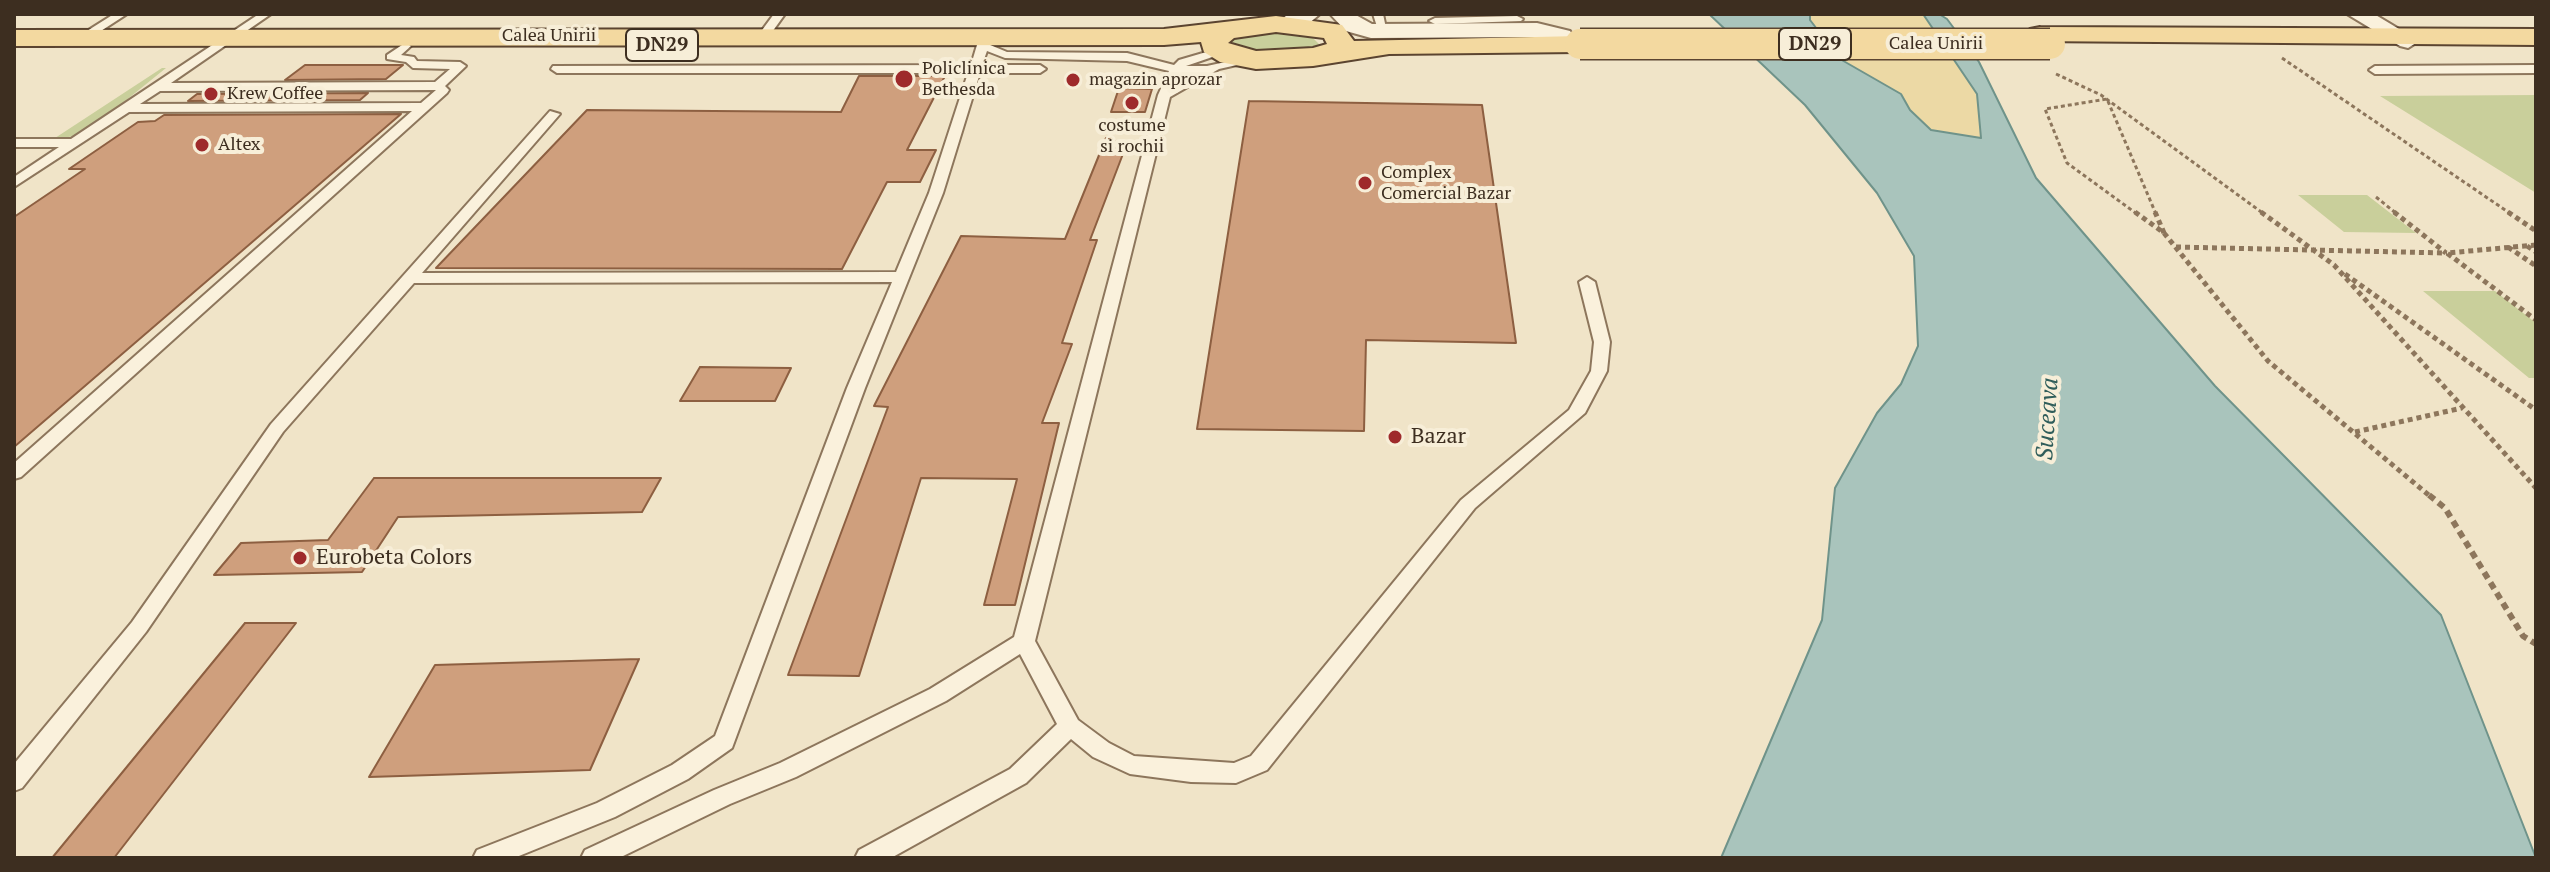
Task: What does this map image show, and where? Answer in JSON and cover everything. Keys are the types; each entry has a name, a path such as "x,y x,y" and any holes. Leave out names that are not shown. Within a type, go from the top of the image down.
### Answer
{"main road":[{"name":"DN29","path":"1218,50 1299,19 1337,29"},
{"name":"Calea Unirii","path":"1337,29 1389,46 1547,30 2047,50 2402,37"},
{"name":"DN29","path":"1218,50 1256,60 1299,59 1337,29"},
{"name":"Calea Unirii","path":"14,38 83,38 210,48 763,37 1183,37 1218,50"},
{"name":"Calea Unirii","path":"2047,50 2402,37 2536,37"},
{"name":"Calea Unirii","path":"14,49 405,46 979,57 1163,45 1218,50"}],"street":[{"path":"2358,14 2402,37"},
{"path":"1337,29 1435,20 1547,30"}],"lane":[{"path":"83,38 122,14"},
{"path":"14,183 210,48 266,14"},
{"path":"763,37 780,14"},
{"path":"1435,20 1460,14"},
{"path":"405,46 391,57 410,59 413,64 460,66 438,86"},
{"path":"979,57 1175,69 1218,50"},
{"path":"1218,50 1188,59 1175,69 1164,95 1024,641 1070,726 1101,750 1130,765 1236,773 1259,763 1468,504 1576,413 1599,371 1602,342 1587,282"},
{"path":"1164,95 1218,50"},
{"path":"557,69 1005,55 1135,58 1175,69"},
{"path":"486,858 606,810 680,772 724,742 936,193 979,57"},
{"path":"2375,70 2536,69"},
{"path":"14,473 443,90 438,86 157,87"},
{"path":"127,108 424,107"},
{"path":"14,781 147,617 277,428 554,114"},
{"path":"14,143 76,143"},
{"path":"407,278 902,277"},
{"path":"594,858 622,849 802,764 938,695 1024,641"},
{"path":"868,858 1018,776 1070,726"}],"path":[{"path":"2258,42 2536,231"},
{"path":"2047,50 2107,99 2536,410"},
{"path":"2107,99 2164,233"},
{"path":"2107,99 2045,109 2067,163 2164,233 2268,361 2445,508 2523,636 2536,644"},
{"path":"2376,197 2536,320"},
{"path":"2526,245 2536,252"},
{"path":"2176,247 2447,253 2536,245"},
{"path":"2508,247 2536,266"},
{"path":"2338,269 2536,488"},
{"path":"2354,432 2463,408"}],"green space":[{"path":"1262,29 1309,34 1320,45 1264,55 1229,44 1229,39"},
{"path":"166,68 114,110 74,136 52,140"},
{"path":"2536,95 2536,193 2380,96"},
{"path":"2298,195 2367,195 2416,233 2344,232"},
{"path":"2423,291 2495,291 2536,323 2536,378 2529,378"}],"sand":[{"path":"1810,14 1923,14 1977,94 1982,138 1931,130 1910,110 1901,94 1840,59 1810,20"}],"water":[{"name":"Suceava","path":"1709,14 1810,14 1810,20 1840,59 1901,94 1910,110 1931,130 1981,138 1977,94 1923,14 1939,14 1947,19 1979,62 2036,178 2215,386 2441,615 2536,858 1721,858 1822,620 1835,488 1877,413 1901,384 1918,346 1914,256 1877,193 1805,105"}],"building":[{"path":"305,65 403,65 386,79 285,80"},
{"path":"859,76 945,76 907,150 936,150 920,182 887,182 842,269 436,268 587,110 841,112"},
{"path":"1119,88 1152,89 1145,112 1111,112"},
{"path":"368,93 360,100 188,101 197,94"},
{"path":"1249,101 1482,105 1516,343 1366,340 1364,431 1197,429"},
{"path":"401,114 14,447 14,217 85,169 69,169 138,122 155,121 164,115"},
{"path":"1106,138 1126,146 1090,240 1097,240 1062,343 1072,344 1042,423 1059,423 1015,605 984,605 1017,479 921,478 859,676 788,675 888,407 874,406 961,236 1065,239"},
{"path":"700,367 791,368 775,401 680,401"},
{"path":"374,478 661,478 642,512 398,517 362,572 214,575 241,543 328,540"},
{"path":"245,623 296,623 114,858 52,858"},
{"path":"639,659 590,770 369,777 435,665"}],"place":[{"name":"Policlinica Bethesda","path":"904,79"},
{"name":"magazin aprozar","path":"1073,80"},
{"name":"Krew Coffee","path":"211,94"},
{"name":"costume si rochii","path":"1132,103"},
{"name":"Altex","path":"202,145"},
{"name":"Complex Comercial Bazar","path":"1365,183"},
{"name":"Bazar","path":"1395,437"},
{"name":"Eurobeta Colors","path":"300,558"}]}
